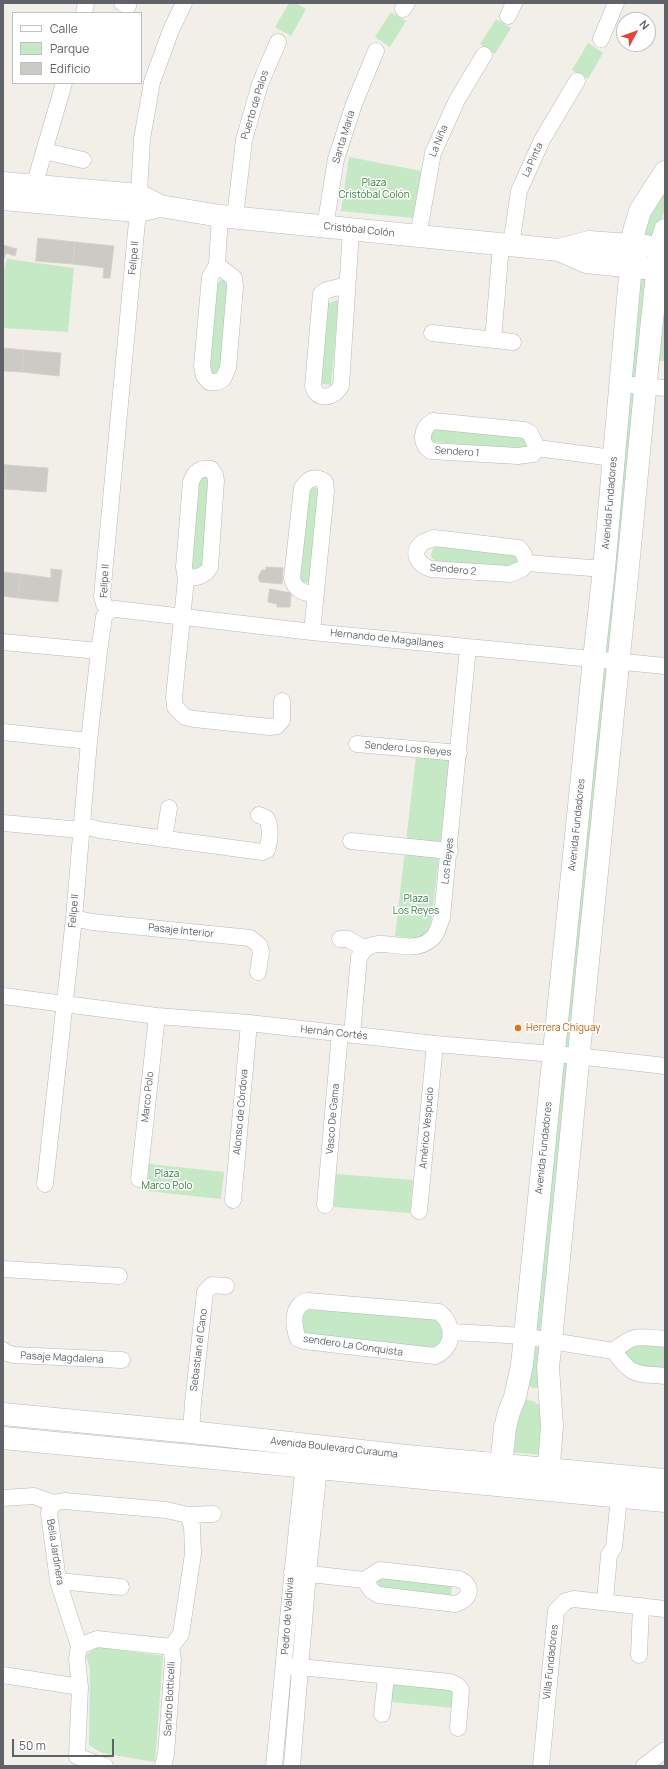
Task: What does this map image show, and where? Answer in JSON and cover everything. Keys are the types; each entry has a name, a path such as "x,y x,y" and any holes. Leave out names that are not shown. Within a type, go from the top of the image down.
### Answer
{"street":[{"name":"Felipe II","path":"45,1184 74,918 89,740 104,617 109,610 104,604 102,596 139,203 142,139 152,82 171,30 184,3"},
{"path":"601,39 616,3"},
{"name":"Puerto de Palos","path":"217,265 234,278 235,287 228,368 223,379 217,382 209,382 204,376 202,366 210,277 217,265 244,140 260,84 278,42"},
{"name":"Santa María","path":"325,227 336,159 354,104 376,51"},
{"name":"La Niña","path":"418,236 433,153 457,100 484,55"},
{"name":"La Pinta","path":"493,340 506,245 519,191 542,140 577,81"},
{"path":"34,186 64,84"},
{"path":"44,151 83,160"},
{"name":"Avenida Fundadores","path":"500,1474 505,1428 515,1397 522,1365 604,569 632,244 640,211 665,172"},
{"name":"Cristóbal Colón","path":"3,183 34,186 228,217 559,250 586,262 658,269"},
{"name":"Cristóbal Colón","path":"3,198 139,203"},
{"path":"347,285 327,290 321,294 314,386 315,391 320,396 328,397 337,393 341,386 351,230"},
{"name":"Cristóbal Colón","path":"559,250 589,242 632,244 663,238"},
{"path":"548,1479 552,1426 548,1367 550,1341 619,662 655,387 658,269 663,238"},
{"path":"432,333 513,342"},
{"path":"620,384 655,387"},
{"name":"Sendero 1","path":"433,421 511,428 524,430 530,433 537,448 533,454 518,456 431,451 426,448 423,442 423,433 428,424 433,421"},
{"path":"537,448 613,458"},
{"path":"186,579 201,577 207,573 210,567 216,481 215,475 211,469 202,468 198,470 191,482 184,566 186,579 174,697 175,707 185,717 194,719 270,727 277,726 282,720 282,701"},
{"path":"312,632 326,491 325,482 321,479 312,478 306,481 302,488 292,578 296,588 302,592 315,595"},
{"name":"Sendero 2","path":"434,538 519,548 527,563 522,568 510,574 431,569 418,563 417,556 418,549 422,542 434,538"},
{"path":"527,563 604,569"},
{"name":"Hernando de Magallanes","path":"109,610 116,609 312,632 665,666"},
{"path":"3,642 99,651"},
{"name":"Los Reyes","path":"365,949 377,944 408,947 424,944 435,934 442,917 450,851 468,647"},
{"path":"3,732 89,740"},
{"name":"Sendero Los Reyes","path":"357,744 459,753"},
{"path":"164,839 169,808"},
{"path":"3,823 100,830 262,852 267,850 270,832 269,822 266,818 259,815"},
{"path":"351,841 450,851"},
{"name":"Pasaje Interior","path":"74,918 92,922 250,938 260,945 261,952 258,972"},
{"path":"340,939 348,939 365,949 359,957 346,1034"},
{"name":"Hernán Cortés","path":"3,996 157,1016 249,1023 435,1044 578,1056 665,1066"},
{"name":"Marco Polo","path":"139,1179 157,1016"},
{"name":"Alonso de Córdova","path":"233,1200 249,1023"},
{"name":"Vasco De Gama","path":"325,1205 346,1034"},
{"name":"Américo Vespucio","path":"419,1212 435,1044"},
{"path":"3,1269 119,1276"},
{"name":"Sebastian el Cano","path":"191,1432 192,1403 205,1292 212,1285 226,1286"},
{"name":"sendero La Conquista","path":"308,1301 439,1312 448,1322 452,1332 447,1348 443,1353 435,1356 427,1356 304,1341 298,1339 294,1324 297,1308 302,1302 308,1301"},
{"path":"452,1332 525,1336 614,1350 626,1367 634,1373 665,1376"},
{"path":"614,1350 626,1340 633,1337 665,1339"},
{"name":"Pasaje Magdalena","path":"3,1350 4,1352 14,1356 122,1360"},
{"path":"515,1397 522,1395 535,1395 550,1400"},
{"name":"Avenida Boulevard Curauma","path":"3,1414 191,1432 408,1456 500,1474"},
{"name":"Avenida Boulevard Curauma","path":"3,1438 311,1467 500,1474 548,1479 665,1480"},
{"name":"Pedro de Valdivia","path":"274,1766 285,1665 292,1572 311,1467"},
{"name":"Pedro de Valdivia","path":"292,1766 308,1573 311,1467"},
{"name":"Avenida Boulevard Curauma","path":"548,1479 614,1496 665,1501"},
{"path":"3,1498 34,1496 53,1503 64,1501 166,1510 188,1514 213,1514"},
{"path":"605,1601 609,1554 606,1546 614,1496"},
{"name":"Bella Jardinera","path":"53,1503 49,1513 58,1581 80,1646"},
{"path":"171,1648 181,1634 192,1562 192,1526 188,1514"},
{"path":"292,1572 364,1580 380,1570 459,1579 465,1582 468,1587 468,1596 464,1601 456,1604 379,1595 372,1592 364,1580"},
{"path":"58,1581 121,1587"},
{"name":"Villa Fundadores","path":"541,1766 556,1611 566,1601 574,1599 605,1601 665,1609"},
{"path":"640,1655 641,1606"},
{"name":"Sandro Botticelli","path":"80,1646 97,1639 171,1648 173,1660 166,1754 163,1766"},
{"path":"80,1646 77,1659 80,1687 74,1761 105,1766"},
{"path":"285,1665 386,1677 450,1682 457,1685 461,1690 458,1728"},
{"path":"3,1675 80,1687"},
{"path":"382,1714 386,1677"},
{"path":"644,1766 665,1750"}],"green space":[{"path":"289,3 295,3 306,9 291,36 275,27"},
{"path":"391,12 406,21 390,47 375,37"},
{"path":"496,19 511,28 495,54 480,44"},
{"path":"588,43 603,53 588,79 572,70"},
{"name":"Plaza Cristóbal Colón","path":"349,157 421,171 413,218 341,211"},
{"path":"665,182 665,210 654,240 643,239 646,213"},
{"path":"7,259 74,268 68,332 3,328 3,273"},
{"path":"638,272 652,274 641,377 627,378"},
{"path":"221,280 227,280 230,284 222,371 218,374 212,373 209,368 217,284"},
{"path":"665,293 665,361 657,361"},
{"path":"339,300 331,385 319,383 325,304"},
{"path":"633,392 640,397 614,654 599,652 625,395"},
{"path":"435,426 529,437 532,443 527,450 433,442 430,440 429,429"},
{"path":"209,475 204,566 196,569 191,567 195,479"},
{"path":"313,487 319,489 311,583 301,582 299,577 305,493"},
{"path":"435,545 520,556 518,568 437,562 432,558 431,554"},
{"path":"605,667 612,671 575,1046 567,1048 559,1044 598,669"},
{"name":"Plaza Los Reyes","path":"416,756 450,759 431,925 429,931 420,939 395,936"},
{"path":"565,1063 572,1066 545,1331 538,1332 530,1329 558,1065"},
{"name":"Plaza Marco Polo","path":"149,1164 224,1172 221,1199 147,1191"},
{"path":"336,1174 413,1180 410,1213 334,1207"},
{"path":"303,1308 430,1315 443,1323 442,1345 438,1350 308,1336 300,1329"},
{"path":"629,1344 665,1344 665,1371 632,1367 623,1349"},
{"path":"538,1347 545,1352 541,1387 533,1388 525,1383 528,1349"},
{"path":"526,1400 533,1401 542,1407 543,1455 509,1452 522,1402"},
{"path":"386,1576 452,1583 451,1598 380,1588 377,1581"},
{"path":"97,1647 163,1656 155,1762 102,1753 89,1745 90,1669 86,1655"},
{"path":"393,1683 455,1689 454,1708 391,1702"}],"building":[{"path":"38,238 75,242 73,264 36,261"},
{"path":"75,242 114,246 110,278 103,278 104,268 73,264"},
{"path":"3,245 17,249 15,256 6,253 3,262"},
{"path":"3,348 24,350 22,372 3,371"},
{"path":"24,350 61,353 59,376 22,372"},
{"path":"3,464 7,465 5,489 3,489"},
{"path":"7,465 48,468 46,492 5,489"},
{"path":"266,567 283,568 282,584 260,582 258,577 262,570 266,570"},
{"path":"51,569 62,570 58,602 18,598 21,574 51,578"},
{"path":"3,572 21,574 18,598 3,596"},
{"path":"270,589 291,593 290,607 277,607 277,604 268,602"}],"place":[{"name":"Herrera Chiguay","path":"518,1028"}]}
